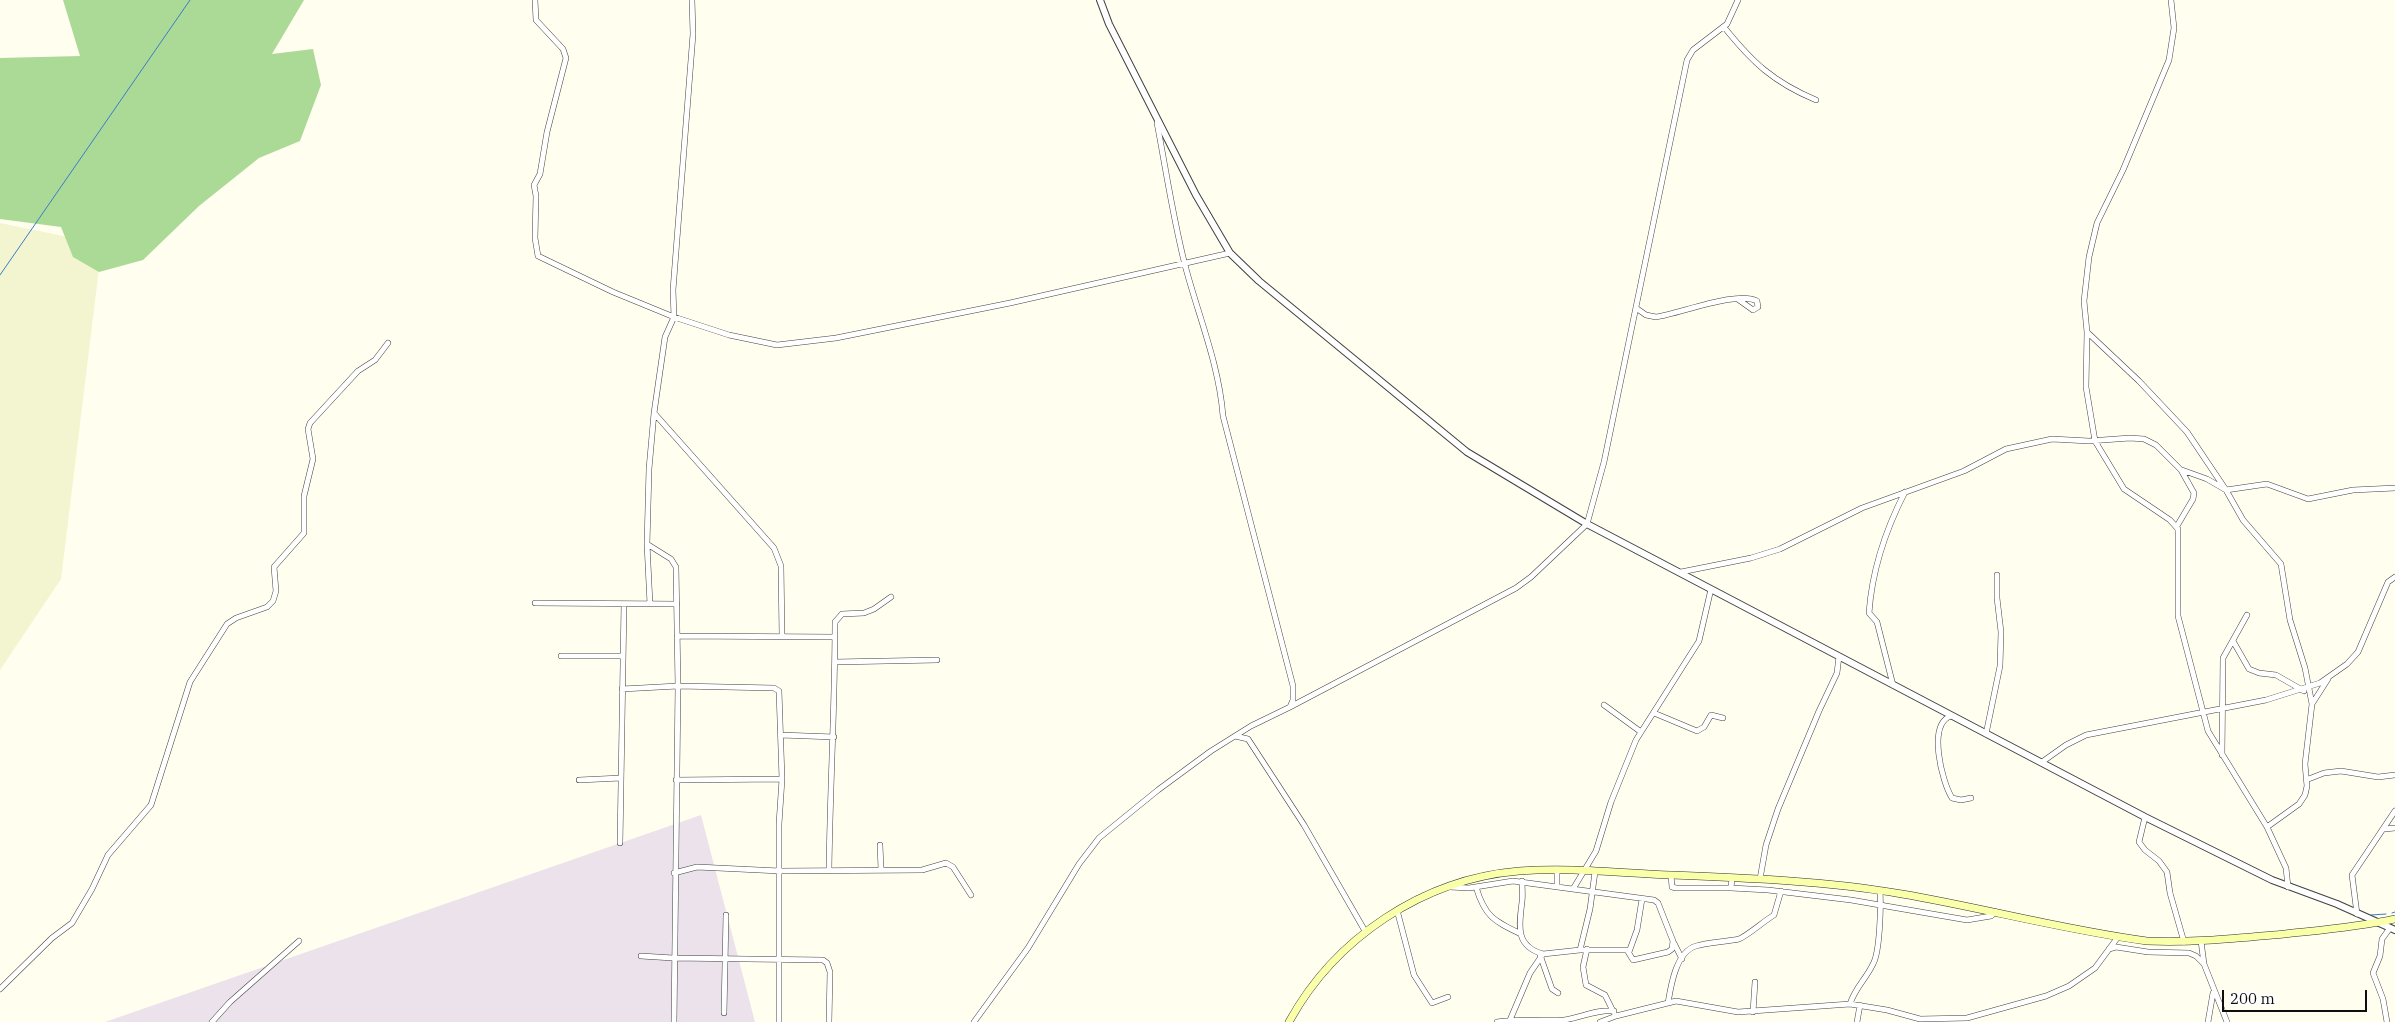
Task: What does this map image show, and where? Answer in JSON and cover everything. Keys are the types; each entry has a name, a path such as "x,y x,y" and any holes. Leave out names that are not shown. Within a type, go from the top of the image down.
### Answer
{"main road":[{"path":"1289,1022 1322,973 1365,932 1397,910 1448,886 1499,874 1556,870 1671,875 1760,880 1880,891 2118,937 2184,942 2378,923 2395,919"}],"street":[{"path":"535,0 536,20 563,49 566,58 547,132 540,174 534,185 536,196 534,238 538,256 613,292 674,317 729,335 758,342 777,345 792,344 836,338 1010,303 1230,253"},
{"path":"650,604 647,544 649,469 654,413 665,337 674,317 673,290 693,34 692,0"},
{"path":"1100,0 1110,24 1156,112 1196,195 1230,253 1259,280 1466,452 1586,524 1681,572 2145,817 2288,887 2337,904 2393,929 2382,939 2380,956 2373,974 2383,999 2387,1022"},
{"path":"974,1022 1028,948 1079,864 1099,838 1180,773 1251,726 1516,588 1531,577 1586,524 1604,462 1687,60 1693,50 1724,27 1731,18 1738,0"},
{"path":"2171,0 2174,28 2169,60 2094,233 2084,293 2087,332 2086,387 2095,441 2124,489 2177,526 2180,538 2178,616 2203,712 2211,737 2252,800 2267,827 2286,868 2288,887"},
{"path":"1724,27 1748,57 1766,74 1781,84 1816,100"},
{"path":"1156,112 1184,262 1211,359 1218,376 1223,416 1232,454 1292,686 1293,700 1290,707"},
{"path":"1636,308 1646,315 1656,316 1720,301 1740,300"},
{"path":"2087,332 2134,376 2187,432 2226,490 2243,520 2280,564 2290,620 2312,704 2305,764 2307,790 2299,804 2267,827"},
{"path":"0,989 52,938 72,923 108,855 151,805 158,789 186,690 196,671 227,624 236,618 267,606 273,601 276,591 274,567 304,533 304,496 313,459 308,429 310,423 358,371 375,360 388,344"},
{"path":"654,413 774,548 781,566 782,636"},
{"path":"1681,572 1751,558 1780,549 1862,508 1964,471 2012,447 2052,439 2095,441 2122,438 2144,439 2163,450 2181,470 2194,496 2177,526"},
{"path":"2181,470 2206,479 2226,490 2267,484 2308,499 2353,490 2395,488"},
{"path":"1893,685 1877,622 1869,614 1873,576 1885,533 1905,492"},
{"path":"647,544 671,559 676,567 678,686 674,873 674,1022"},
{"path":"1986,734 2000,666 2001,632 1997,598 1997,575"},
{"path":"2042,762 2066,745 2086,735 2266,700 2302,690 2328,678 2358,652 2388,582 2395,577"},
{"path":"1573,889 1596,851 1614,794 1641,732 1699,641 1712,589"},
{"path":"829,870 830,788 834,737 835,622 838,617 848,612 864,612 874,609 891,597"},
{"path":"535,602 677,604"},
{"path":"620,843 624,604"},
{"path":"2222,755 2224,708 2223,658 2248,615"},
{"path":"677,636 835,636"},
{"path":"2233,641 2249,669 2259,673 2276,675 2308,693 2311,698"},
{"path":"561,656 623,656"},
{"path":"1760,880 1766,845 1778,809 1837,673 1839,656"},
{"path":"835,662 937,660"},
{"path":"2312,704 2328,678"},
{"path":"622,689 678,686 774,688 780,695 782,779 779,824 779,1022"},
{"path":"1604,705 1641,732"},
{"path":"1654,714 1697,731 1704,727 1711,715 1723,718"},
{"path":"1951,716 1944,720 1939,731 1940,764 1952,798 1961,800 1971,798"},
{"path":"1248,739 1251,726"},
{"path":"781,735 834,737"},
{"path":"1235,736 1248,739 1304,825 1365,932"},
{"path":"2306,780 2324,773 2341,771 2378,777 2395,775"},
{"path":"579,780 621,778"},
{"path":"676,780 782,779"},
{"path":"2357,914 2352,875 2361,859 2385,829 2395,811"},
{"path":"2145,817 2140,842 2167,872 2170,892 2184,942"},
{"path":"2385,829 2395,828"},
{"path":"880,844 881,869"},
{"path":"674,873 696,867 780,871 922,870 946,863 953,867 971,895"},
{"path":"1556,870 1556,886"},
{"path":"1580,950 1593,892 1595,872"},
{"path":"1671,875 1672,887 1676,888 1732,888 1781,891 1967,920 1991,916 1996,912"},
{"path":"1732,878 1732,888"},
{"path":"1448,886 1462,888 1498,882 1522,882 1656,901 1682,958"},
{"path":"1522,882 1521,934 1525,944 1542,955 1587,949 1627,950 1633,960 1668,952 1672,950 1673,941"},
{"path":"1476,887 1486,913 1493,920 1521,934"},
{"path":"1668,1002 1672,979 1682,958 1694,946 1746,936 1757,925 1774,915 1781,891"},
{"path":"1850,1004 1854,992 1875,962 1881,906 1880,891"},
{"path":"1629,952 1637,930 1642,899"},
{"path":"1397,910 1414,975 1432,1004 1448,997"},
{"path":"724,1013 726,915"},
{"path":"1600,1022 1615,1014 1676,1001 1738,1012 1850,1004 1887,1010 1920,1019 1947,1019 1983,1015 2046,996 2069,986 2095,968 2118,937"},
{"path":"212,1022 230,1002 299,941"},
{"path":"2201,941 2204,964 2213,992 2228,1022"},
{"path":"2108,949 2116,947 2148,952 2190,953 2204,964"},
{"path":"1587,949 1583,967 1586,985 1605,995 1615,1014"},
{"path":"1542,955 1552,989 1558,993"},
{"path":"1510,1020 1530,973 1542,955"},
{"path":"641,956 823,960 827,963 830,972 829,1022"},
{"path":"1753,1012 1755,982"},
{"path":"2208,1022 2213,992"},
{"path":"1857,1022 1860,1005"},
{"path":"1497,1022 1510,1020 1563,1020 1599,1012 1615,1014"}],"shaded area":[{"path":"701,815 755,1022 105,1022"}],"green space":[{"path":"63,0 304,0 272,54 313,49 321,85 300,141 259,158 199,206 143,260 99,272 73,257 61,227 0,219 0,58 80,56"},
{"path":"0,223 102,244 61,579 0,670"}],"waterway":[{"path":"0,275 190,0"},
{"path":"2371,915 2386,914"}]}
